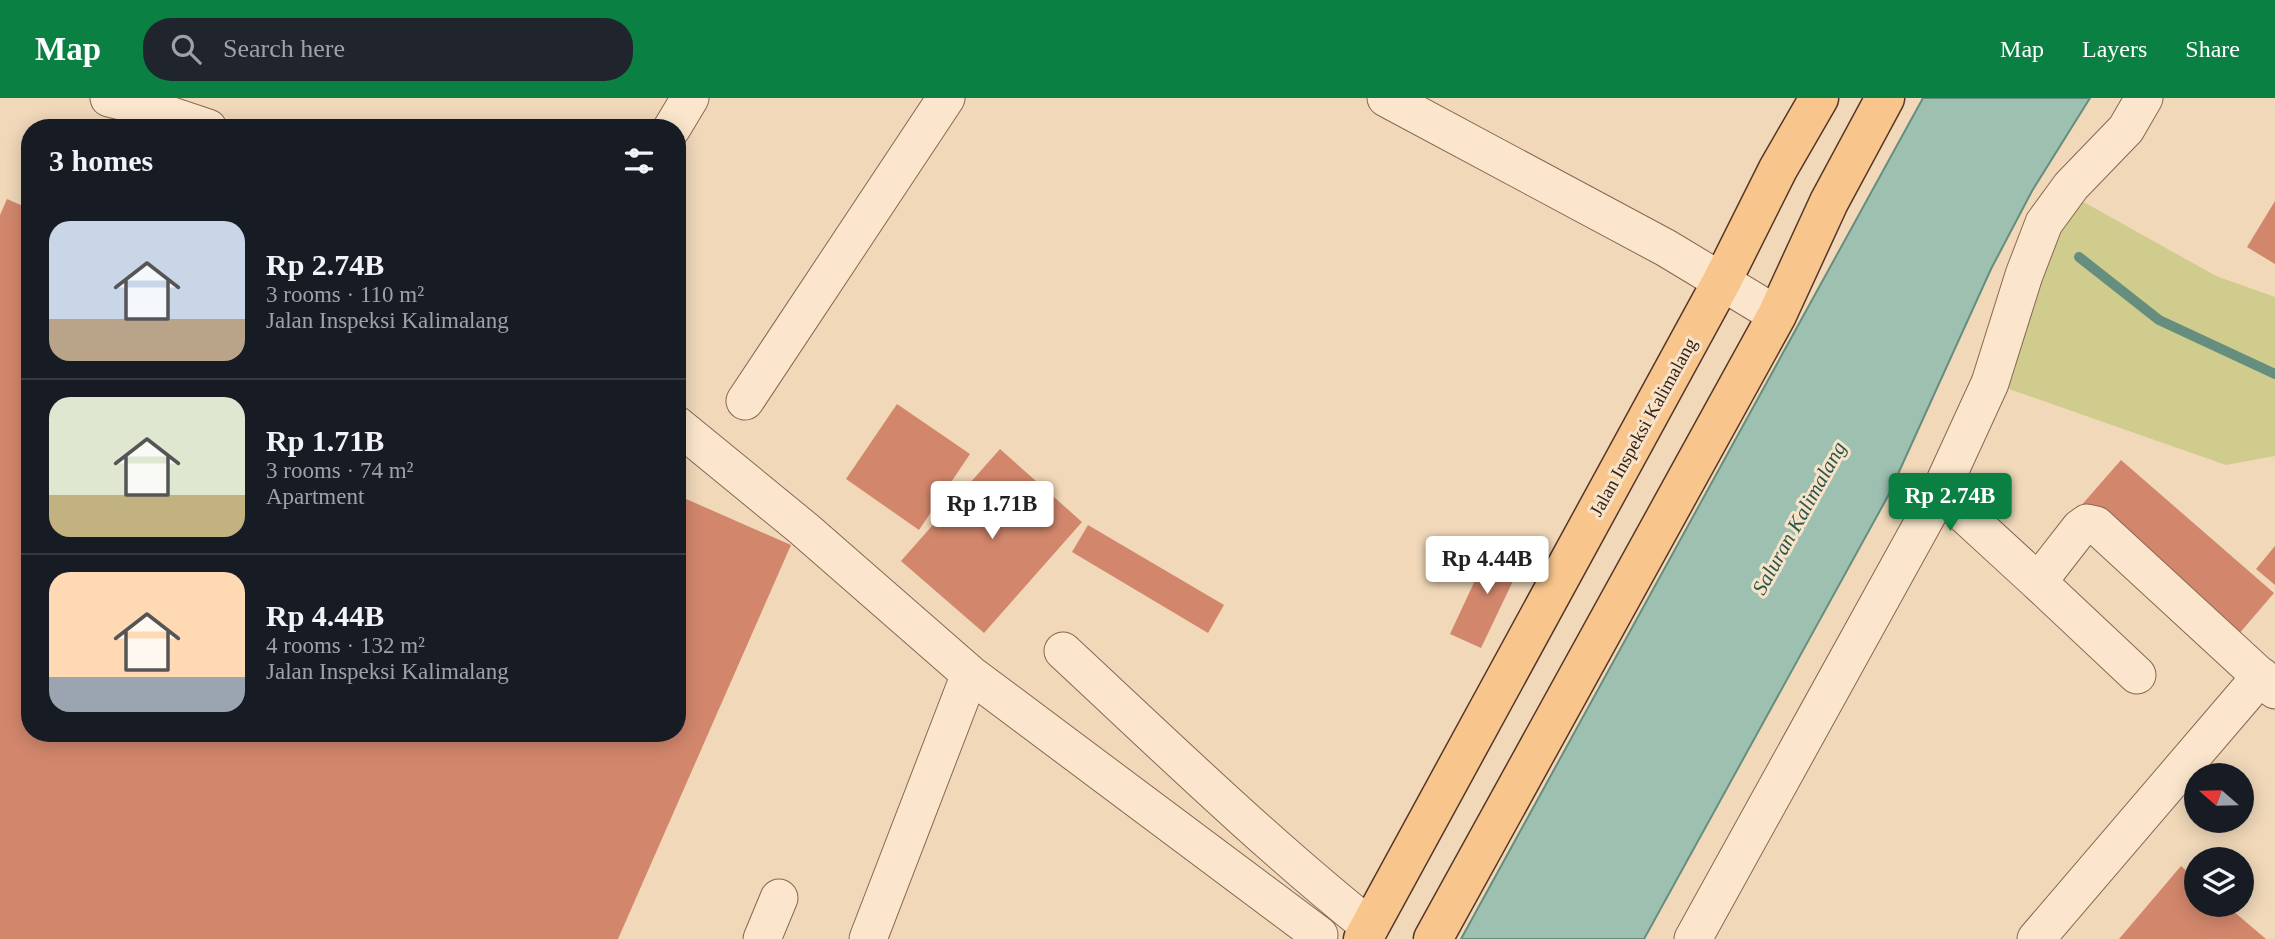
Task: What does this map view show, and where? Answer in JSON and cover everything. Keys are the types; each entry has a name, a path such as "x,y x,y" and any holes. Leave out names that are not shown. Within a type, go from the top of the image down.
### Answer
{"main road":[{"name":"Jalan Inspeksi Kalimalang","path":"1366,933 1723,281 1778,170 1819,98"},
{"path":"1433,939 1777,315 1829,202 1885,98"}],"street":[{"path":"109,98 181,119"},
{"path":"677,119 690,98"},
{"path":"745,401 946,98"},
{"path":"1387,98 1654,242 1777,315"},
{"path":"1693,939 1940,492 1990,383 2024,275 2044,223 2071,186 2126,129 2144,98"},
{"path":"686,432 804,529 970,674 1319,935 1316,939"},
{"path":"1940,492 2137,675"},
{"path":"2036,939 2268,683 2096,524 2087,523 2080,528 2038,582"},
{"path":"1063,651 1324,890 1366,933"},
{"path":"868,939 970,674"},
{"path":"762,939 779,898"}],"shaded area":[{"path":"2071,195 2216,276 2275,297 2275,456 2226,465 1995,384"}],"water":[{"name":"Saluran Kalimalang","path":"1923,98 2090,98 2032,191 1991,269 1888,496 1644,939 1461,939"}],"building":[{"path":"7,199 21,205 21,742 686,742 686,499 791,545 618,939 0,939 0,215"},
{"path":"2275,201 2275,264 2247,247"},
{"path":"897,404 970,454 919,530 846,479"},
{"path":"1000,449 1082,522 984,633 901,561"},
{"path":"2121,460 2274,593 2232,642 2079,508"},
{"path":"1088,525 1224,605 1208,633 1072,552"},
{"path":"1492,544 1523,560 1481,648 1450,634"},
{"path":"2275,546 2275,585 2256,569"},
{"path":"2181,866 2184,869 2184,917 2240,917 2266,939 2119,939"}],"waterway":[{"path":"2079,257 2159,320 2275,374"}]}
